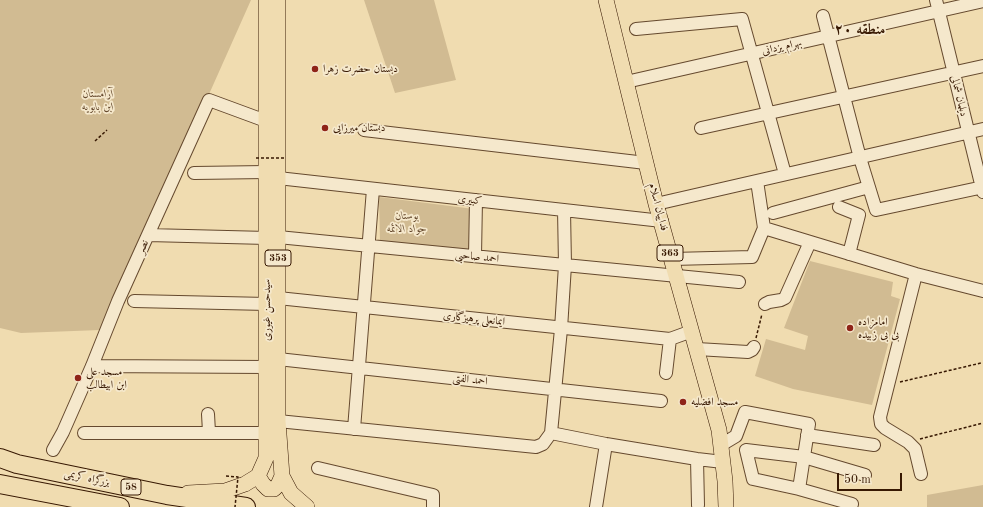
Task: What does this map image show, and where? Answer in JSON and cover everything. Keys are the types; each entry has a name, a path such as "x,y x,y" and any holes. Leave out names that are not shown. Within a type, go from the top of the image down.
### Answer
{"highway":[{"name":"بزرگراه کریمی","path":"0,458 17,464 168,495 246,507"},
{"name":"بزرگراه کریمی","path":"0,484 120,507"}],"main road":[{"name":"سیدحسن غیوری","path":"266,0 266,120 272,175"},
{"name":"سیدحسن غیوری","path":"278,0 272,175 273,363 282,476 291,493 307,507"},
{"name":"فداییان اسلام","path":"606,0 656,204 662,221 719,430 726,481 726,507"},
{"name":"سیدحسن غیوری","path":"258,476 266,458 266,433 273,363"},
{"path":"168,495 225,491 246,484 258,476 268,489 274,489 278,485 282,476"}],"street":[{"name":"بهرام یزدانی","path":"626,82 828,36 937,6 983,1"},
{"name":"دیلمان شمالی","path":"937,6 953,72 964,134 983,188"},
{"path":"823,16 860,158 876,210 983,188"},
{"path":"636,29 742,19 785,174"},
{"path":"701,128 983,66"},
{"name":"نصر","path":"53,450 63,432 92,366 118,300 209,100 266,120"},
{"path":"364,130 646,163"},
{"path":"656,204 983,130"},
{"name":"کبیری","path":"194,173 272,175 373,189 662,221"},
{"path":"672,259 752,257 764,228 757,181"},
{"path":"773,213 868,187"},
{"path":"354,429 373,189"},
{"path":"475,256 476,200"},
{"path":"839,207 859,215 849,254"},
{"path":"278,421 536,447 543,444 551,433 554,389 561,329 565,265 564,210"},
{"path":"764,228 916,274 983,291"},
{"name":"احمد صاحبی","path":"148,235 272,237 739,282"},
{"path":"765,304 785,298 810,242"},
{"path":"916,274 880,417 881,424 885,428 915,448 921,474"},
{"name":"ایمانعلی پرهیزگاری","path":"134,301 272,301 364,307 561,329 670,339"},
{"path":"666,373 670,339 692,331"},
{"path":"696,349 748,352 754,347"},
{"name":"احمد الفتی","path":"92,366 273,363 359,368 661,400"},
{"path":"721,444 736,436 745,412 809,424 799,489"},
{"path":"208,414 209,432"},
{"path":"84,433 266,433"},
{"path":"551,433 606,444 723,462"},
{"path":"807,435 874,445"},
{"path":"596,507 606,444"},
{"path":"852,504 799,489 753,479 746,450 804,457 865,475"},
{"path":"697,459 698,505"},
{"path":"318,468 433,495 433,507"}],"path":[{"path":"95,141 107,130"},
{"path":"256,158 286,158"},
{"path":"754,347 765,304"},
{"path":"888,384 981,363"},
{"path":"908,442 983,423"},
{"path":"226,476 238,477 235,507"}],"green space":[{"name":"آرامستان ابن بابویه","path":"0,0 251,0 173,175 100,330 21,333 0,328"},
{"path":"364,0 434,0 456,80 395,93"},
{"name":"بوستان جواد الائمه","path":"379,197 474,209 473,251 380,242"},
{"path":"810,261 893,282 891,296 900,299 872,405 793,389 755,376 766,339 805,350 808,336 784,328"},
{"path":"983,485 983,507 927,507 927,495"}],"place":[{"name":"دبستان حضرت زهرا","path":"315,69"},
{"name":"دبستان میرزایی","path":"325,128"},
{"name":"امامزاده بی بی زبیده","path":"850,328"},
{"name":"مسجد علی ابن ابیطالب","path":"78,378"},
{"name":"مسجد افضلیه","path":"683,402"}],"district":[{"name":"منطقه ۲۰","path":"860,30"}]}
